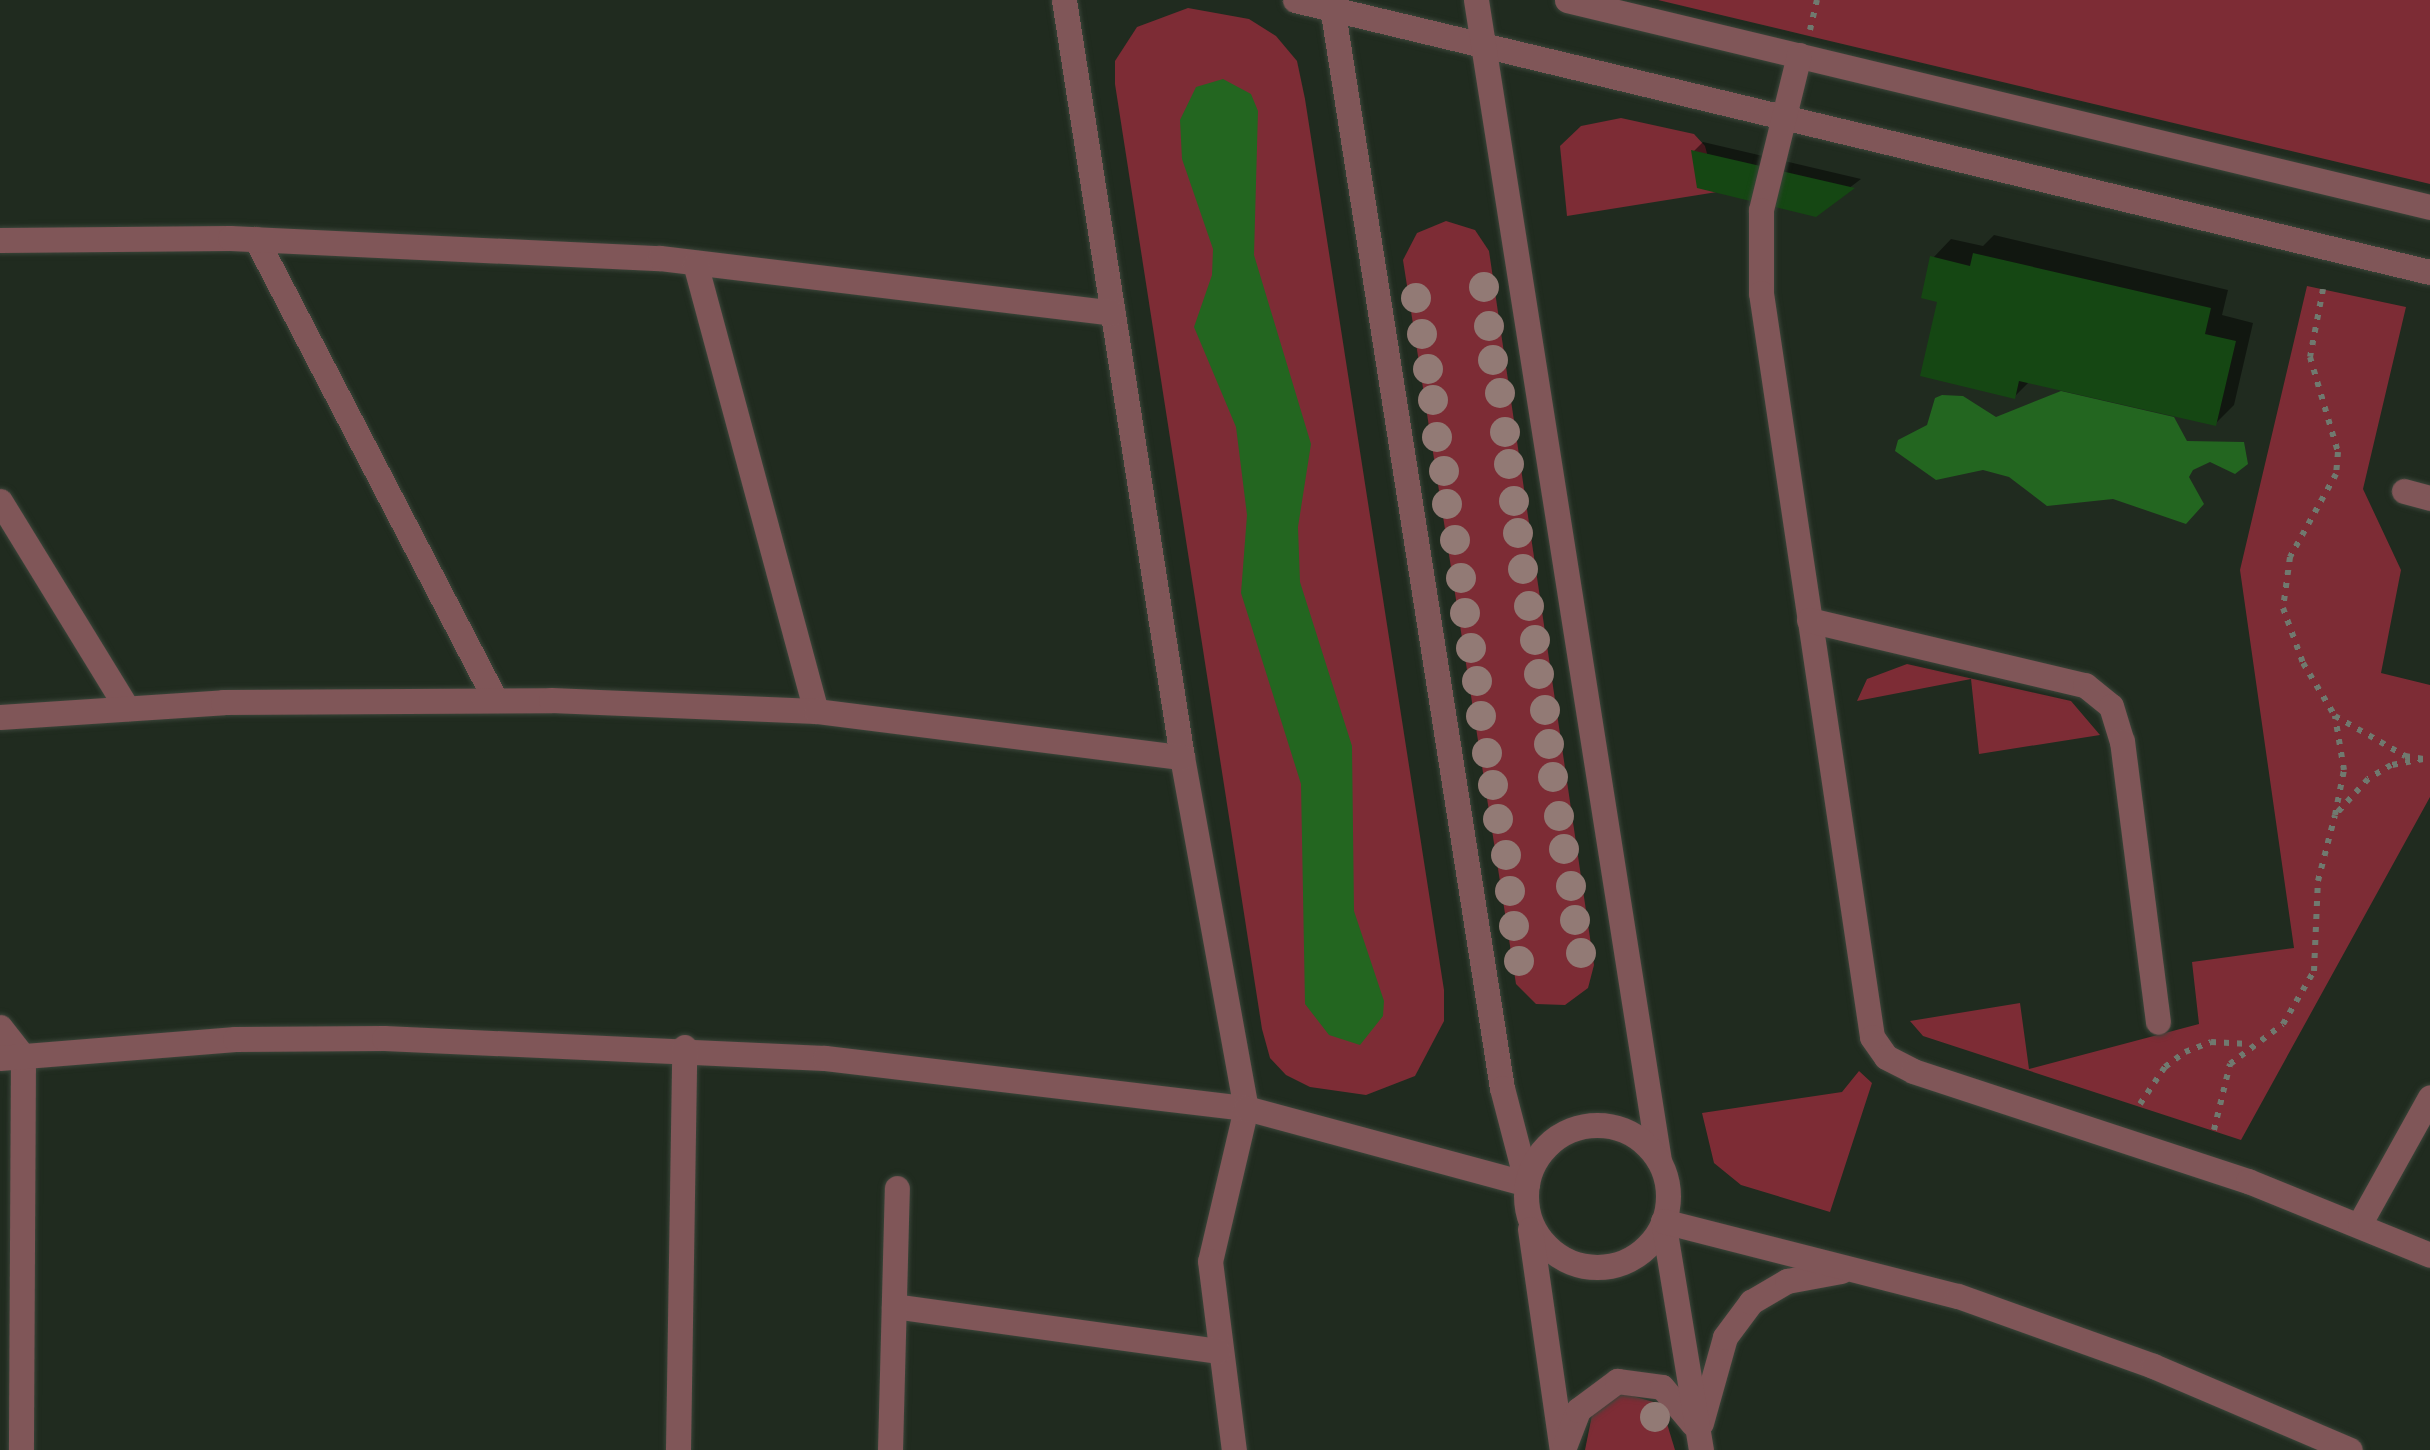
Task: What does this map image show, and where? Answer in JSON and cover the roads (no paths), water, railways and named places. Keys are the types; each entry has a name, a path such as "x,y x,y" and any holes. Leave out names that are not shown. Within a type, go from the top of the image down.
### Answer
{"street":[{"path":"1064,0 1182,757 1246,1108 1210,1260 1218,1351 1234,1450"},
{"path":"1296,0 1331,3 2430,272"},
{"path":"1476,0 1658,1161 1667,1190 1663,1221 1699,1441"},
{"path":"1567,0 1804,46 2430,208"},
{"path":"1331,3 1502,1088 1527,1184 1528,1214 1563,1450"},
{"path":"1804,46 1782,115 1761,210 1759,266 1869,1026 1886,1057 2360,1222 2430,1255"},
{"path":"0,240 256,239 696,263 1113,313"},
{"path":"256,239 495,699"},
{"path":"696,263 816,710"},
{"path":"2404,491 2430,498"},
{"path":"0,501 127,708"},
{"path":"1809,620 2085,684 2111,706 2122,741 2158,1022"},
{"path":"0,717 127,708 495,699 816,710 1182,757"},
{"path":"0,1027 12,1057 21,1450"},
{"path":"12,1057 254,1039 684,1047 970,1071 1246,1108 1527,1184"},
{"path":"678,1450 684,1047"},
{"path":"2360,1222 2430,1096"},
{"path":"1527,1184 1550,1142 1585,1126 1623,1129 1658,1161"},
{"path":"890,1450 897,1188"},
{"path":"1528,1214 1550,1250 1588,1267 1638,1254 1663,1221"},
{"path":"1663,1221 1958,1296 2153,1366 2350,1450"},
{"path":"1699,1441 1725,1337 1750,1302 1812,1273 1862,1269"},
{"path":"894,1306 1218,1351"},
{"path":"1563,1450 1578,1410 1617,1381 1662,1387 1699,1441"}]}
